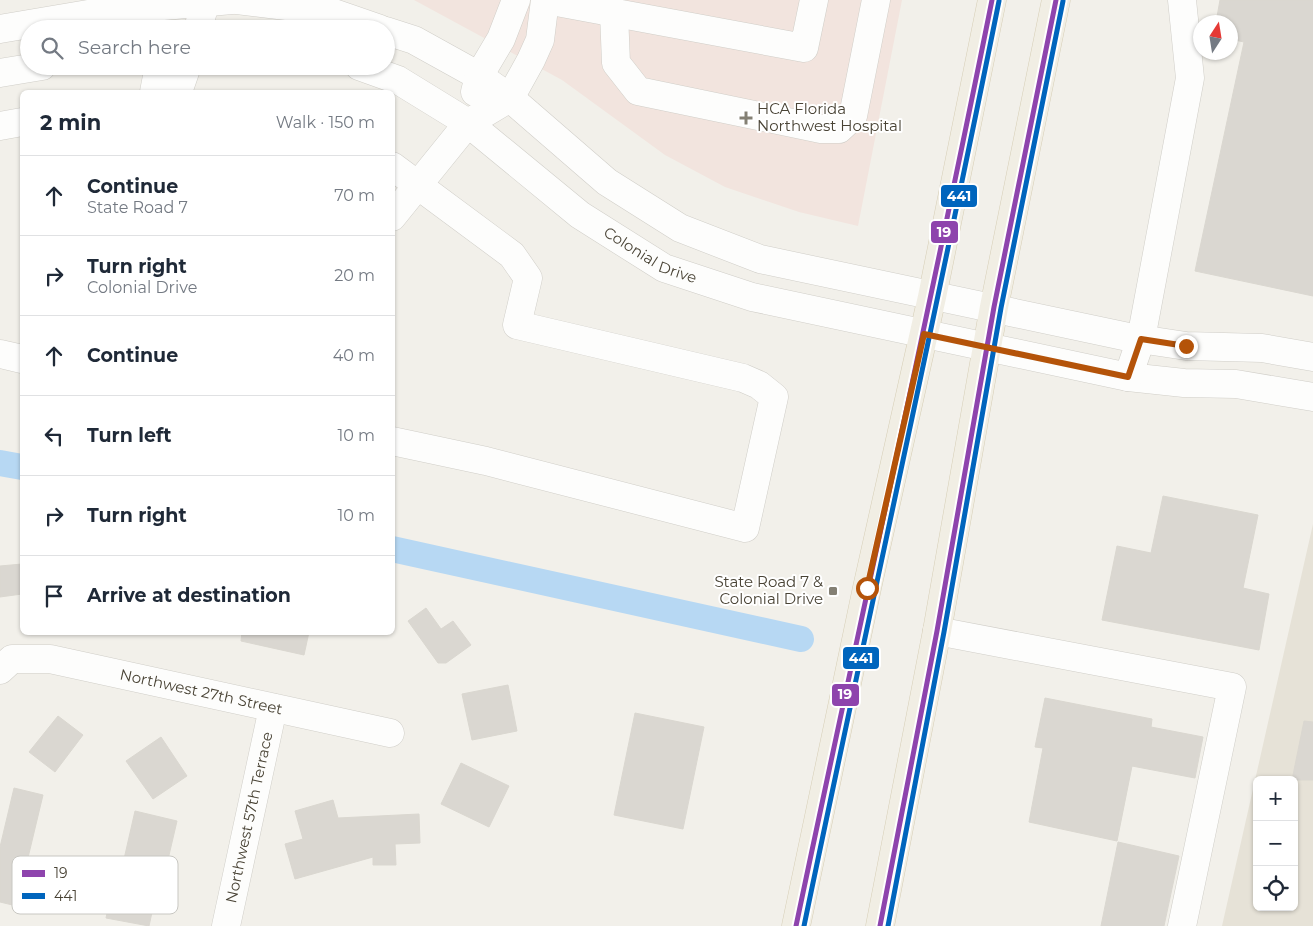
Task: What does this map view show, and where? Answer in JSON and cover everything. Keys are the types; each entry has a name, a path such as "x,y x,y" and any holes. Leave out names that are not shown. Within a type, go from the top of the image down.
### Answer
{"main road":[{"path":"796,926 863,606 932,297 992,0"},
{"path":"880,926 937,631 994,307 1056,0"}],"street":[{"path":"53,20 106,11 158,12 206,1 232,0"},
{"path":"237,0 328,11 354,20"},
{"path":"468,123 479,76 501,39 516,0"},
{"path":"395,213 468,123 510,98 540,40 546,0 804,48 814,0"},
{"path":"614,13 616,63 638,91 821,129 839,129 853,116 876,0"},
{"path":"1128,377 1141,339 1190,78 1182,0"},
{"path":"201,20 206,1"},
{"path":"0,29 20,26"},
{"path":"395,34 414,40 479,76 510,98 607,182 680,228 760,259 932,297 994,307 1141,339 1186,346 1262,348 1313,357"},
{"path":"0,74 20,70"},
{"path":"154,90 157,75"},
{"path":"179,90 184,75"},
{"name":"Colonial Drive","path":"384,75 398,80 468,123 580,215 664,268 752,297 1128,377 1184,383 1236,384 1313,397"},
{"path":"0,126 20,122"},
{"path":"395,168 512,255 528,278 517,325 743,378 759,385 774,397 745,528 486,462 395,442"},
{"path":"0,354 20,359"},
{"path":"937,631 1232,687 1182,926"},
{"name":"Northwest 27th Street","path":"6,664 50,659 390,733"},
{"name":"Northwest 57th Terrace","path":"226,926 273,708"}],"shaded area":[{"name":"HCA Florida Northwest Hospital","path":"414,0 902,0 858,226 799,212 725,187 665,155 562,80"},
{"path":"1313,524 1313,926 1222,926 1253,789 1253,911 1298,911 1298,776 1256,776"}],"building":[{"path":"1220,0 1313,0 1313,296 1195,271 1244,42 1238,41 1238,15 1217,15"},
{"path":"1163,496 1258,515 1243,588 1269,594 1259,650 1102,620 1117,546 1151,553"},
{"path":"20,564 20,594 0,597 0,566"},
{"path":"426,608 441,629 453,621 471,645 446,663 438,663 408,621"},
{"path":"242,635 308,635 304,655 241,641"},
{"path":"508,685 517,731 472,740 462,694"},
{"path":"1045,698 1152,719 1151,727 1203,737 1195,778 1132,766 1117,841 1029,822 1043,748 1035,747"},
{"path":"635,713 704,727 683,829 614,815"},
{"path":"58,716 83,735 55,772 29,752"},
{"path":"1304,721 1313,722 1313,780 1298,780 1298,776 1293,776"},
{"path":"161,737 187,776 153,799 126,761"},
{"path":"461,763 509,786 489,827 441,804"},
{"path":"14,788 43,795 28,856 12,856 12,905 0,902 0,847"},
{"path":"333,800 338,818 419,814 420,843 395,844 396,865 373,865 373,857 295,879 285,844 303,839 295,811"},
{"path":"135,811 177,821 169,856 125,856"},
{"path":"1118,842 1179,856 1164,926 1101,926"},
{"path":"107,914 152,914 149,926 106,918"}],"waterway":[{"path":"0,463 20,467"},
{"path":"395,550 801,639"}],"transit line":[{"name":"19","path":"796,926 992,0"},
{"name":"19","path":"880,926 937,631 994,307 1056,0"},
{"name":"441","path":"804,926 999,1"},
{"name":"441","path":"888,926 944,632 1001,308 1063,1"}],"place":[{"name":"HCA Florida Northwest Hospital","path":"746,118"},
{"name":"State Road 7 & Colonial Drive","path":"833,591"}],"route":[{"path":"867,588 924,334 1128,377 1141,339 1186,346"}]}
